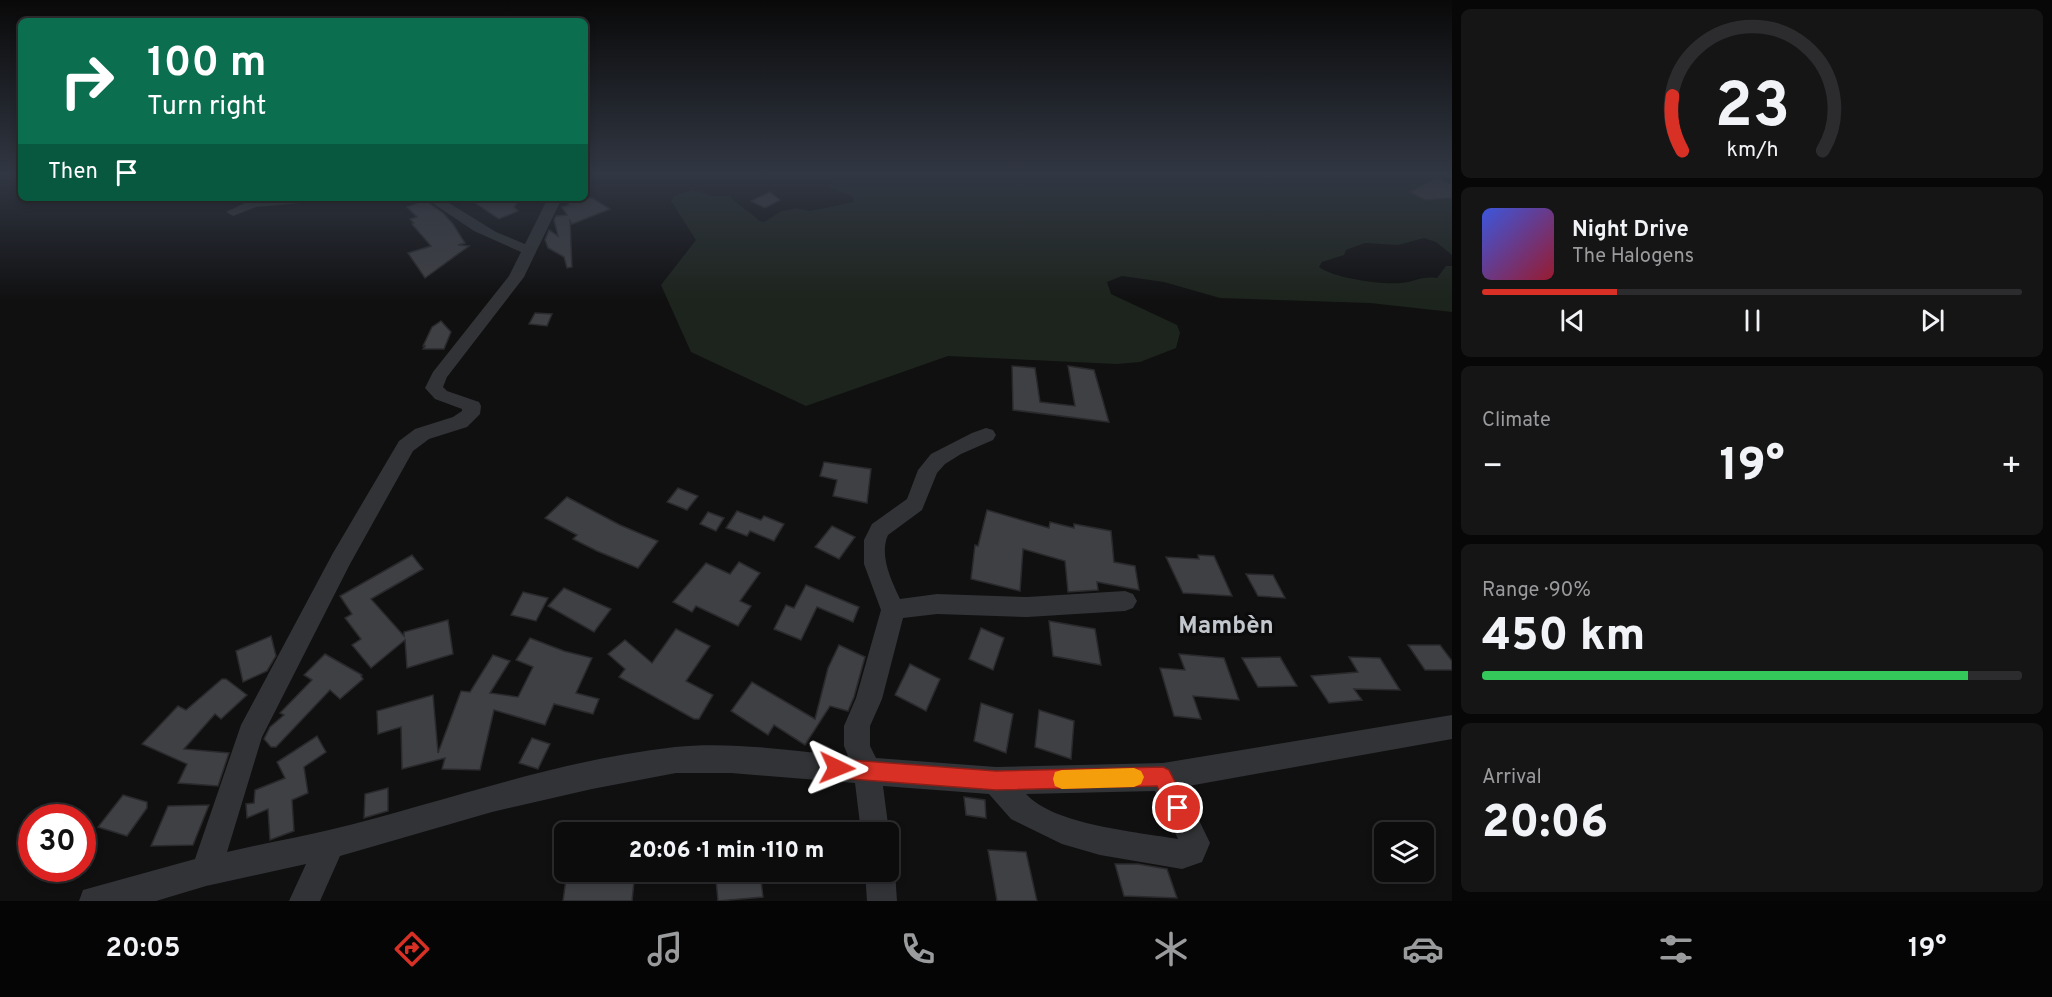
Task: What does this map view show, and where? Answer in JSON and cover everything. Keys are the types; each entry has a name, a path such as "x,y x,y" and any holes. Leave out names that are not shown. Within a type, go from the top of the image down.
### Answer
{"street":[{"path":"459,216 501,242 530,250"},
{"path":"206,871 250,734 341,559 406,446 422,434 460,422 471,414 472,406 441,395 434,388 439,376 516,277 546,216"},
{"path":"874,822 867,769 857,746 857,726 869,699 892,609 877,571 873,551 876,538 887,522 908,512 918,500 929,467 963,444 986,435"},
{"path":"892,609 904,606 1022,606 1125,601"},
{"path":"94,901 132,893 206,871 330,844 492,798 591,775 676,760 731,760 996,781 1163,777 1452,727"},
{"path":"996,781 1021,809 1062,830 1100,841 1182,854 1192,852 1194,843 1163,777"},
{"path":"304,901 330,844"},
{"path":"881,882 882,901"}],"shaded area":[{"path":"681,216 754,216 764,222 774,216 1452,216 1452,255 1436,242 1424,238 1398,245 1365,243 1346,250 1344,255 1322,262 1319,267 1346,277 1370,282 1393,283 1437,278 1446,266 1452,266 1452,312 1370,303 1220,298 1164,282 1122,276 1107,282 1111,294 1177,325 1180,333 1176,348 1140,362 1117,364 948,356 806,406 691,352 661,285 696,240"}],"building":[{"path":"446,216 465,243 458,245 469,246 425,278 408,253 431,246 412,224 414,223 410,219"},
{"path":"556,216 592,216 572,224 570,221 572,267 567,268 564,257 548,248 545,240 549,230 558,236 554,220"},
{"path":"535,313 552,314 547,326 529,324"},
{"path":"441,321 451,332 444,349 423,349 432,327"},
{"path":"1012,366 1035,368 1040,402 1075,406 1068,366 1094,370 1109,422 1013,410"},
{"path":"824,462 871,469 867,503 833,496 837,480 820,476"},
{"path":"678,488 698,496 687,510 667,502"},
{"path":"567,497 620,525 658,541 638,568 597,551 573,539 577,535 545,518"},
{"path":"987,510 1049,528 1050,522 1074,528 1074,524 1111,531 1114,562 1135,566 1139,590 1097,582 1098,590 1068,592 1065,561 1023,549 1020,591 971,579 975,545 978,546"},
{"path":"737,511 761,520 764,516 784,524 774,541 750,531 747,536 726,528"},
{"path":"708,512 724,518 716,531 700,524"},
{"path":"832,526 855,537 839,559 815,547"},
{"path":"412,555 423,569 371,599 404,636 404,632 448,620 453,654 407,668 405,640 371,668 352,645 361,639 345,618 352,614 340,596"},
{"path":"1198,555 1214,556 1232,596 1183,593 1166,557 1199,559"},
{"path":"739,562 760,573 740,601 751,606 738,626 696,606 692,612 673,602 706,563 730,574"},
{"path":"1246,574 1273,575 1285,598 1258,596"},
{"path":"806,585 859,607 853,622 817,607 801,640 774,629 786,605 794,608"},
{"path":"564,588 611,609 594,632 548,606"},
{"path":"523,592 548,598 536,621 511,615"},
{"path":"1049,621 1095,629 1101,665 1053,656"},
{"path":"981,628 1004,638 993,670 969,659"},
{"path":"676,629 710,646 686,681 713,695 699,719 694,719 619,677 625,669 608,654 625,640 652,663"},
{"path":"271,636 276,656 267,671 243,682 236,651"},
{"path":"530,638 564,651 592,658 576,693 599,699 593,714 554,704 545,725 494,710 480,770 442,769 445,758 402,769 401,727 378,734 377,711 433,695 438,753 461,691 470,692 493,655 510,661 490,693 518,697 533,667 516,660"},
{"path":"839,645 865,657 854,697 848,711 830,706 805,745 774,725 768,735 731,711 752,682 815,719 828,668"},
{"path":"1408,645 1440,645 1452,661 1452,670 1425,670"},
{"path":"325,654 362,675 363,679 340,699 330,690 276,747 271,747 264,739 270,727 284,715 280,713 312,680 304,675"},
{"path":"1179,654 1224,658 1239,700 1193,696 1201,719 1174,716 1160,668 1185,670"},
{"path":"1280,657 1297,686 1258,687 1242,658"},
{"path":"1349,657 1380,658 1400,690 1354,689 1362,700 1329,703 1311,676 1358,672"},
{"path":"910,664 940,679 926,711 895,695"},
{"path":"222,679 226,679 247,695 221,719 215,714 184,749 229,753 218,786 178,783 187,764 142,744 178,706 186,710"},
{"path":"981,703 1013,714 1006,753 974,741"},
{"path":"1039,710 1074,721 1071,759 1035,747"},
{"path":"317,736 326,752 304,767 308,793 292,800 294,831 270,840 268,809 247,818 246,804 254,803 255,790 285,778 277,762"},
{"path":"532,738 550,744 538,769 519,763"},
{"path":"388,788 388,811 364,818 365,794"},
{"path":"123,795 147,802 147,808 127,836 98,827"},
{"path":"964,797 985,800 986,818 966,815"},
{"path":"209,805 193,845 151,846 168,806"},
{"path":"988,850 1026,852 1037,901 997,901"},
{"path":"1115,864 1138,864 1167,869 1177,898 1124,896"},
{"path":"566,882 634,882 632,901 563,901"},
{"path":"716,882 761,882 763,897 718,901"}],"slow traffic":[{"path":"1062,779 1134,777"}],"district":[{"name":"Mambèn","path":"1226,625"}],"route":[{"path":"837,768 996,781 1163,777 1178,808"}]}
